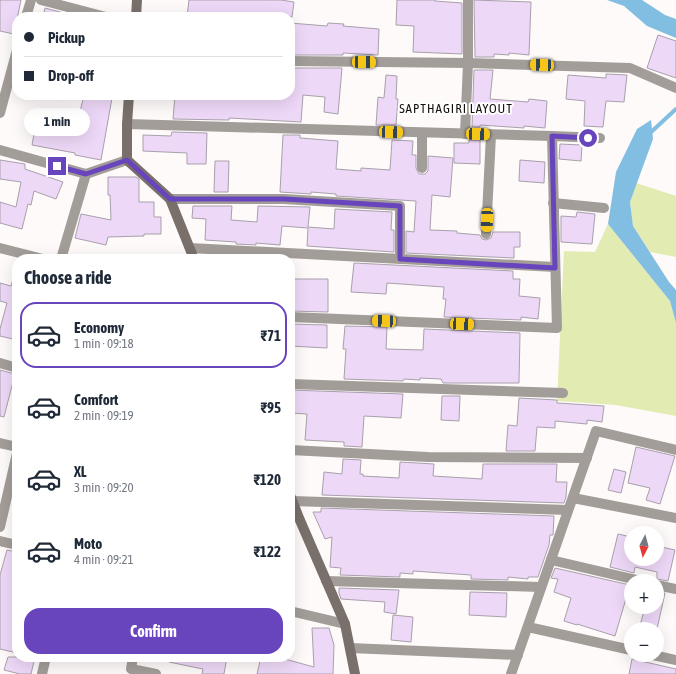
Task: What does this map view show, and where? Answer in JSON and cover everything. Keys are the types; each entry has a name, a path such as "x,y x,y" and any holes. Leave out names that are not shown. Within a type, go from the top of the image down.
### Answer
{"street":[{"path":"27,12 31,0"},
{"path":"42,0 87,12"},
{"path":"136,12 137,0"},
{"path":"465,134 468,63 468,0"},
{"path":"295,61 468,63 630,68 676,88"},
{"path":"0,113 12,76"},
{"path":"129,100 127,160 170,199 192,254"},
{"path":"127,124 600,138"},
{"path":"422,133 422,168"},
{"path":"486,234 491,135"},
{"path":"295,317 556,328 552,136"},
{"path":"0,150 86,174 127,160"},
{"path":"63,254 86,174"},
{"path":"170,199 284,199 400,206 400,259"},
{"path":"553,202 604,208"},
{"path":"0,248 23,254"},
{"path":"190,248 555,268"},
{"path":"0,363 12,367"},
{"path":"295,384 563,393"},
{"path":"511,674 596,431 676,450"},
{"path":"0,443 12,446"},
{"path":"295,450 428,457 586,458"},
{"path":"0,527 12,475"},
{"path":"295,498 568,510"},
{"path":"572,498 676,518"},
{"path":"295,519 326,581 345,624 355,674"},
{"path":"0,541 12,544"},
{"path":"551,560 624,577"},
{"path":"326,581 542,587"},
{"path":"664,586 676,589"},
{"path":"295,612 345,624"},
{"path":"528,627 624,648"},
{"path":"350,648 518,655"},
{"path":"664,657 676,660"},
{"path":"42,674 45,662"},
{"path":"133,662 131,669 156,674"}],"green space":[{"path":"636,183 676,196 676,257 650,252 633,226 630,202"},
{"path":"608,224 670,301 676,323 676,416 616,405 557,401 564,251 595,252"}],"water":[{"path":"607,0 642,0 665,15 676,19 676,38 647,26 624,6"},
{"path":"651,120 653,139 630,202 633,226 669,282 676,290 676,323 670,301 608,224 616,172 637,129"}],"building":[{"path":"0,0 21,0 19,12 12,12 12,34 0,31"},
{"path":"189,0 281,0 294,2 293,12 188,12"},
{"path":"397,0 435,0 462,3 462,54 413,52 414,26 396,25"},
{"path":"474,0 531,2 529,55 509,53 509,55 494,54 494,57 475,57"},
{"path":"45,8 60,12 44,12"},
{"path":"295,23 327,26 328,23 344,24 343,26 379,29 378,55 343,53 343,55 295,55"},
{"path":"658,35 676,41 676,78 647,68"},
{"path":"295,68 342,68 338,114 324,112 325,97 303,95 301,122 229,118 229,120 173,119 175,100 295,100"},
{"path":"474,70 493,70 490,99 528,102 529,99 547,101 545,128 480,125 480,127 472,127"},
{"path":"606,74 627,75 624,102 606,101 603,127 584,126 585,101 566,99 568,75 606,78"},
{"path":"386,75 397,76 396,99 398,99 396,125 376,125 378,97 384,98"},
{"path":"83,100 112,100 101,160 75,155 75,153 32,145 38,112 78,120"},
{"path":"172,132 207,133 206,164 187,164 187,153 143,151 143,135 171,136"},
{"path":"283,135 300,135 300,138 338,141 336,169 361,171 361,168 390,170 392,140 413,141 412,155 416,155 416,168 419,174 425,174 428,171 428,156 453,158 450,197 432,195 430,230 457,231 457,233 480,235 482,239 486,240 491,238 493,232 520,232 520,247 514,247 514,258 406,253 406,231 414,232 416,201 336,196 336,194 311,192 311,194 280,192"},
{"path":"469,140 480,140 480,164 454,163 454,143 469,143"},
{"path":"560,144 582,145 581,161 559,159"},
{"path":"0,160 25,164 25,169 63,182 56,199 34,191 31,205 28,204 22,229 0,223 0,202 16,207 21,182 0,179"},
{"path":"520,160 545,162 544,183 519,181"},
{"path":"215,161 229,161 228,192 214,192"},
{"path":"108,177 136,177 139,179 139,202 154,202 154,217 161,217 161,234 108,237 106,245 75,238 81,214 111,220 110,195 108,195"},
{"path":"193,206 232,206 231,220 257,222 258,206 310,207 308,227 334,229 335,209 392,212 391,230 394,230 394,252 307,246 308,228 282,226 280,245 256,243 256,245 236,244 236,242 205,240 206,219 192,218"},
{"path":"577,212 595,214 592,244 561,242 561,216 576,217"},
{"path":"354,263 513,271 513,279 520,279 519,296 540,298 538,319 521,317 521,320 444,317 446,299 443,299 444,287 387,283 386,294 351,292"},
{"path":"295,279 328,279 328,312 295,311"},
{"path":"12,282 12,339 0,336 0,329 7,303 0,301 0,283 11,286"},
{"path":"295,324 327,325 327,348 295,346"},
{"path":"345,326 387,327 386,349 423,350 424,329 520,333 519,383 443,383 441,379 420,378 420,380 404,379 403,381 344,379 346,349 343,349"},
{"path":"0,370 12,373 12,386 4,417 0,416"},
{"path":"295,390 403,394 401,418 364,416 362,447 344,446 344,442 305,440 307,414 295,413"},
{"path":"442,396 460,396 459,421 441,420"},
{"path":"519,398 557,400 557,403 604,406 602,422 587,420 587,424 555,421 555,428 537,427 535,451 506,451 508,425 517,426"},
{"path":"636,447 675,456 660,504 646,500 650,488 628,483"},
{"path":"343,459 361,460 360,474 363,474 363,476 399,478 400,462 434,464 433,476 482,479 483,464 557,464 556,482 567,482 566,497 564,503 322,495 324,472 342,474"},
{"path":"614,469 626,472 621,493 608,490"},
{"path":"321,508 554,516 553,535 550,535 549,545 538,577 528,577 528,579 508,577 508,580 471,579 471,575 413,571 413,574 400,573 400,577 340,575 341,568 330,567 332,537 325,539 313,512 321,512"},
{"path":"618,534 624,535 624,566 664,566 664,548 675,550 668,581 664,580 664,574 657,574 657,572 635,567 634,573 610,567"},
{"path":"7,550 12,551 12,652 0,649 0,575"},
{"path":"555,568 624,584 624,605 615,636 564,621 571,598 554,592 558,579 551,578"},
{"path":"339,588 399,590 396,614 384,612 385,602 341,599"},
{"path":"470,592 507,593 506,617 469,615"},
{"path":"643,614 660,614 659,622 641,622"},
{"path":"393,615 413,617 411,642 391,640"},
{"path":"312,628 329,628 334,645 333,674 257,674 260,662 295,662 314,667"},
{"path":"8,657 12,657 12,662 34,662 31,674 20,674 4,670"},
{"path":"169,662 226,662 224,674 202,674 203,669"},
{"path":"631,662 645,662 676,669 676,674 629,674"}],"waterway":[{"path":"649,134 676,109"}],"district":[{"name":"SAPTHAGIRI LAYOUT","path":"456,108"}],"route":[{"path":"57,166 86,174 127,160 170,199 284,199 400,206 400,259 555,268 552,136 588,138"}]}
